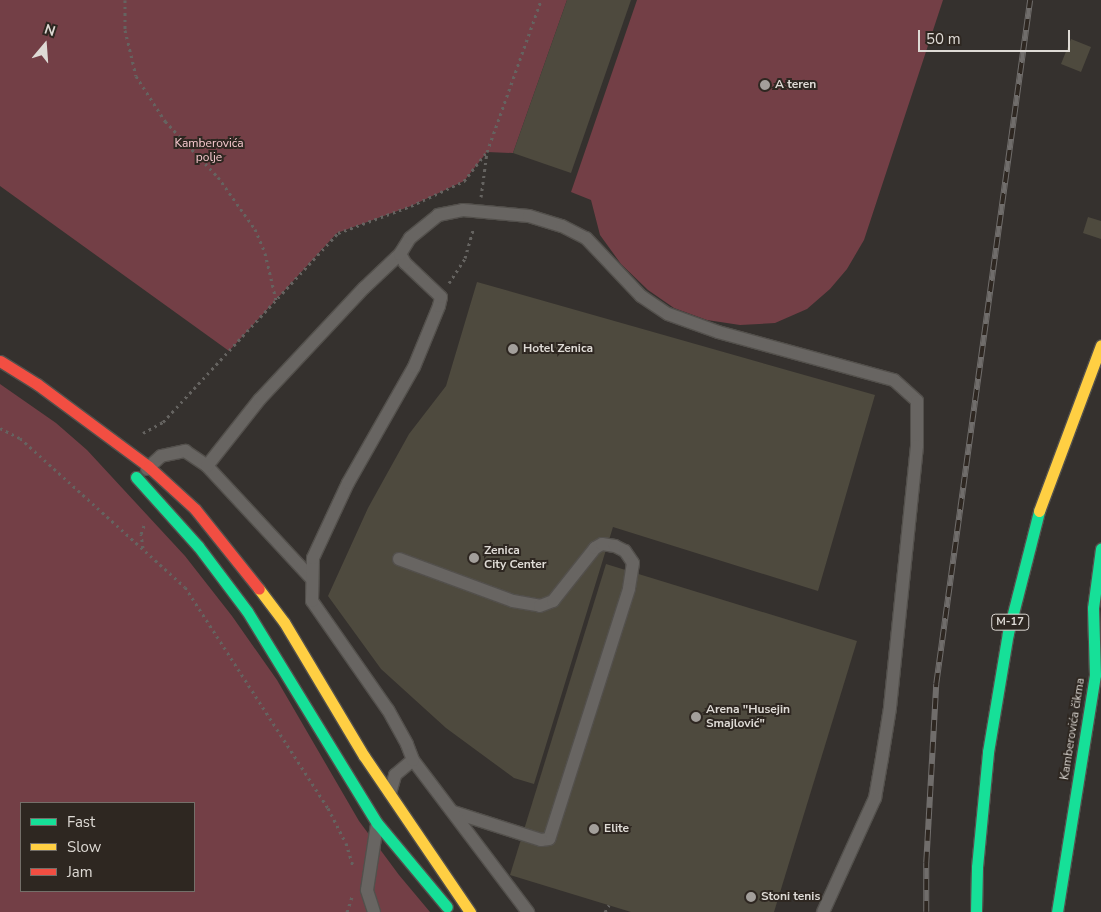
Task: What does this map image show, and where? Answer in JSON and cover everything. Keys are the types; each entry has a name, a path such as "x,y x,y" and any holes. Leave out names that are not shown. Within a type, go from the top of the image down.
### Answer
{"main road":[{"name":"M-17","path":"976,912 977,867 988,752 1008,633 1033,531 1051,475 1101,346"},
{"path":"0,360 75,412 149,468 195,509 251,576 284,622 338,714 470,912"},
{"path":"75,412 198,546 247,611 377,823 451,912"},
{"name":"Kamberovića čikma","path":"1057,912 1070,841 1095,675 1093,608 1101,549"}],"lane":[{"path":"207,466 260,400 364,288 400,254 410,238 438,215 463,210 529,216 562,226 586,238 641,296 668,314 718,332 894,380 917,400 917,446 890,708 875,798 823,912"},
{"path":"400,254 405,263 441,296 432,326 414,367 348,483 313,558 312,601 388,710 407,744 413,760 528,912"},
{"path":"138,479 161,456 185,451 207,466 312,579"},
{"path":"399,559 513,601 540,606 553,601 595,548 602,544 616,546 625,551 632,562 629,588 550,837 541,840 453,812"},
{"path":"374,912 367,890 377,823 390,794 394,775 413,760"}],"path":[{"path":"126,0 125,30 136,76 165,122 218,177 255,229 264,253 276,301"},
{"path":"441,296 465,258 479,212 487,152 542,0"},
{"path":"138,436 163,422 338,233 411,206 464,181 487,152"},
{"path":"0,428 20,438 185,588 295,755 346,842 355,874"},
{"path":"143,548 141,534 148,518"},
{"path":"605,912 609,906"}],"green space":[{"name":"Kamberovića polje","path":"0,0 567,0 513,153 487,152 464,181 411,206 337,233 229,351 0,186"},
{"path":"637,0 943,0 864,240 847,269 830,289 807,309 775,323 740,325 707,320 674,308 648,290 621,264 600,235 591,200 571,192"},
{"path":"0,384 56,423 87,450 185,556 232,616 277,680 359,821 399,875 430,912 0,912"}],"building":[{"path":"567,0 631,0 571,173 513,153"},
{"path":"1071,39 1091,47 1081,72 1061,64"},
{"path":"1088,217 1101,221 1101,239 1083,233"},
{"name":"Zenica City Center","path":"477,282 875,395 818,591 613,527 534,784 514,778 446,728 381,669 328,596 368,508 409,434 446,386"},
{"name":"Arena \"Husejin Smajlović\"","path":"606,564 857,641 774,912 631,912 510,875"}],"railway":[{"path":"926,912 926,863 936,684 1030,0"}],"traffic: fast":[{"path":"136,477 198,546 247,611 377,823 447,907"},
{"path":"976,912 977,867 988,752 1008,633 1039,511"},
{"path":"1057,912 1095,675 1093,608 1101,549"}],"traffic: slow":[{"path":"1039,511 1101,345"},
{"path":"259,589 284,622 364,756 470,912"}],"traffic: jam":[{"path":"0,361 37,384 149,467 195,509 259,589"}],"place":[{"name":"A teren","path":"765,85"},
{"name":"Hotel Zenica","path":"513,349"},
{"name":"Zenica City Center","path":"474,558"},
{"name":"Arena \"Husejin Smajlović\"","path":"696,717"},
{"name":"Elite","path":"594,829"},
{"name":"Stoni tenis","path":"751,897"}]}
